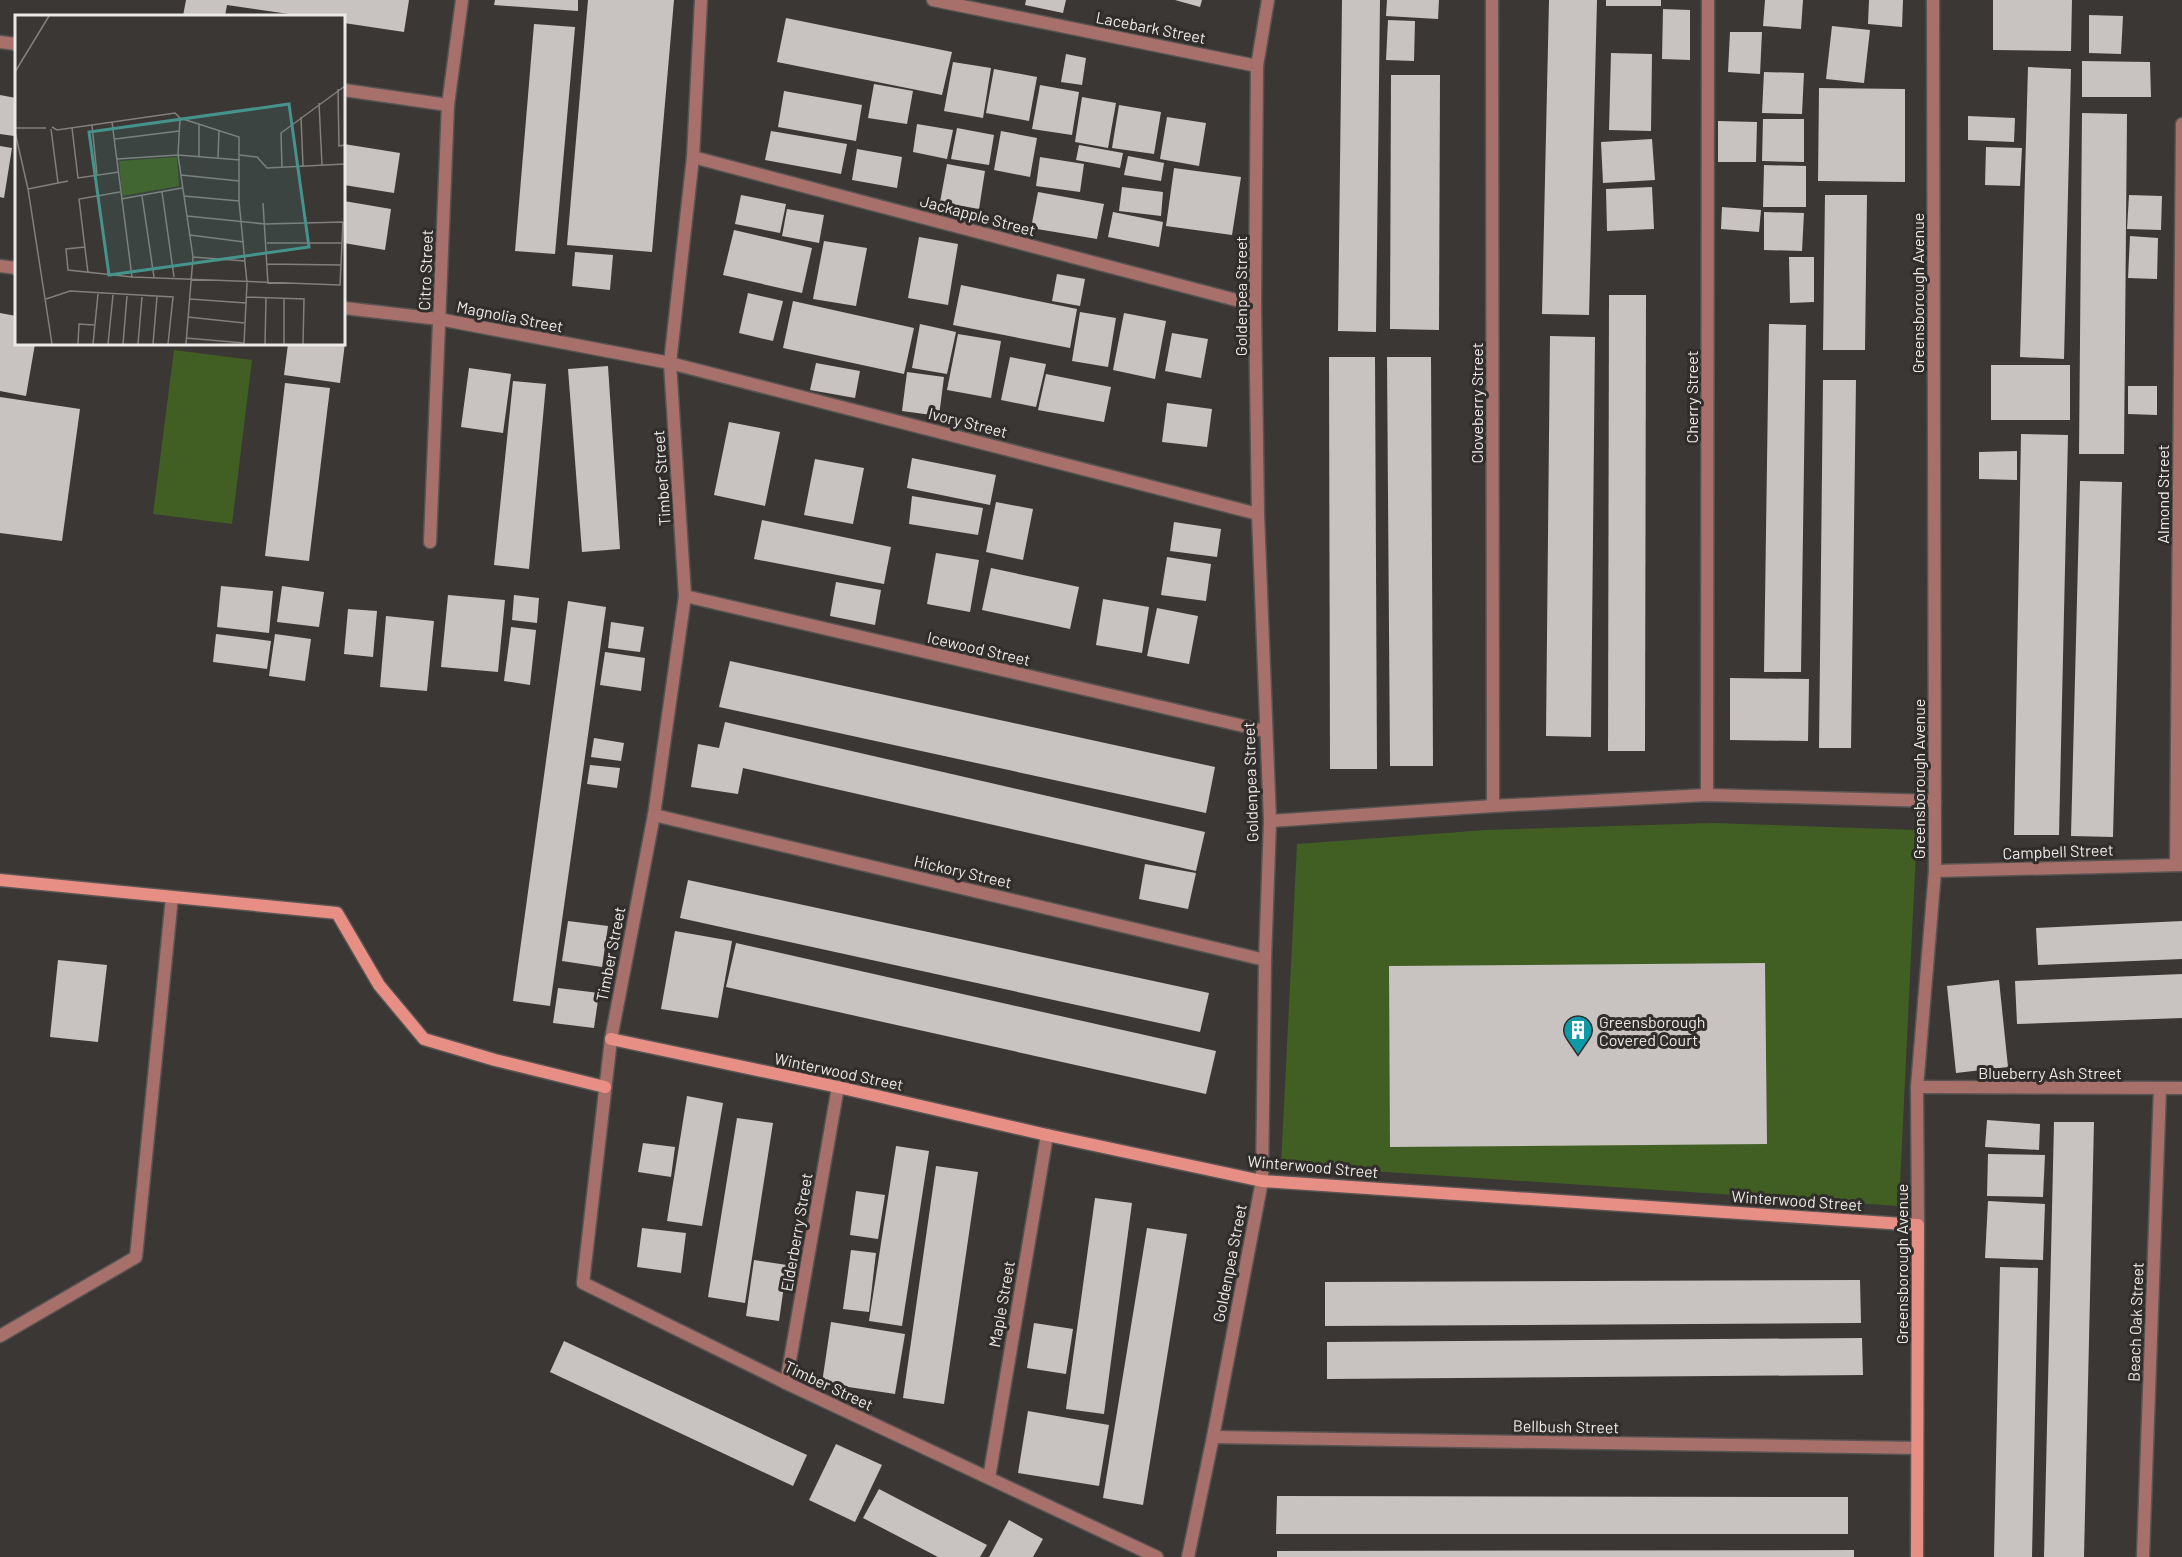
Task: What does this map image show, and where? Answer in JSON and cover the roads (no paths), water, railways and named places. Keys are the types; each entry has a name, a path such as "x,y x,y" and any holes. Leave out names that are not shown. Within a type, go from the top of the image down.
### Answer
{"street":[{"name":"Citro Street","path":"430,542 448,105 462,0"},
{"name":"Timber Street","path":"701,0 693,157 670,363 685,596 654,815 611,1039 583,1283 786,1383 1158,1557"},
{"name":"Lacebark Street","path":"933,0 1257,66"},
{"name":"Goldenpea Street","path":"1188,1557 1262,1181 1269,821 1258,514 1255,304 1257,66 1268,0"},
{"name":"Cloveberry Street","path":"1492,0 1493,806"},
{"name":"Cherry Street","path":"1707,795 1708,0"},
{"name":"Greensborough Avenue","path":"1917,1557 1917,1087 1935,871 1933,0"},
{"path":"0,42 15,44"},
{"path":"345,90 448,105"},
{"name":"Almond Street","path":"2179,865 2182,124"},
{"name":"Jackapple Street","path":"693,157 1255,304"},
{"path":"0,266 15,268"},
{"name":"Magnolia Street","path":"345,308 439,319 670,363"},
{"name":"Ivory Street","path":"670,363 1258,514"},
{"name":"Icewood Street","path":"685,596 1265,731"},
{"path":"1269,821 1707,795 1935,801"},
{"name":"Hickory Street","path":"654,815 1265,960"},
{"name":"Campbell Street","path":"1935,871 2179,865"},
{"path":"0,880 337,913 379,986 424,1039 495,1060 605,1087"},
{"path":"0,1336 136,1257 172,897"},
{"name":"Winterwood Street","path":"611,1039 1262,1181 1918,1225"},
{"name":"Elderberry Street","path":"786,1383 838,1087"},
{"name":"Blueberry Ash Street","path":"1917,1087 2182,1088"},
{"name":"Beach Oak Street","path":"2143,1557 2160,1089"},
{"name":"Maple Street","path":"989,1478 1047,1135"},
{"name":"Bellbush Street","path":"1213,1437 1917,1448"}],"place":[{"name":"Greensborough Covered Court","path":"1578,1056"}]}
